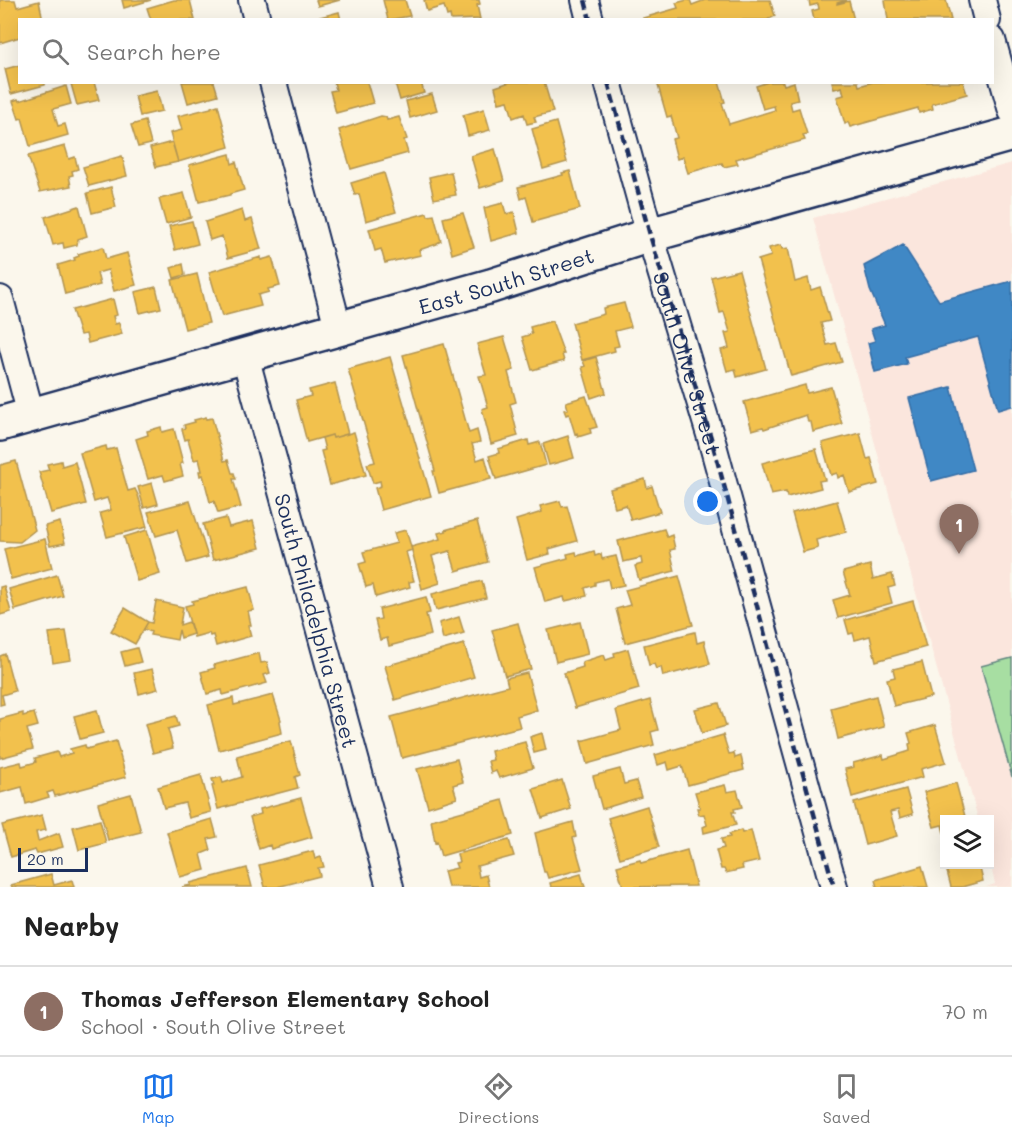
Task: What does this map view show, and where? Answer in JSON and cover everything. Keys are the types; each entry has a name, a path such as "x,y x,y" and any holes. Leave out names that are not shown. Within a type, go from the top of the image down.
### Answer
{"street":[{"path":"252,0 256,18"},
{"path":"585,0 590,18"},
{"path":"981,0 986,18"},
{"path":"994,44 1012,111"},
{"path":"274,84 338,327"},
{"name":"South Olive Street","path":"609,84 650,235 711,438 834,887"},
{"name":"East South Street","path":"15,420 245,356 338,327 491,286 650,235 1012,134"},
{"path":"0,299 15,420"},
{"name":"South Philadelphia Street","path":"245,356 390,887"}],"shaded area":[{"path":"1012,163 1012,887 986,887 995,884 992,869 994,869 994,815 977,815 813,218"}],"green space":[{"path":"1012,658 1012,777 981,666"}],"building: Homes":[{"path":"0,0 15,0 17,7 39,1 43,18 18,18 18,38 0,43"},
{"path":"122,0 151,0 124,8"},
{"path":"174,0 190,0 194,18 150,18 147,8"},
{"path":"316,0 340,0 318,6"},
{"path":"383,0 405,0 410,16 388,18"},
{"path":"424,0 479,0 480,4 477,5 480,18 451,18 450,15 447,16 444,6 427,11"},
{"path":"687,0 690,0 692,5 705,0 770,0 775,16 771,18 643,18 678,8 676,3"},
{"path":"809,0 847,0 837,4 849,1 853,18 814,18 812,11 819,9 818,4 810,6"},
{"path":"885,0 946,0 950,18 888,18"},
{"path":"339,12 340,18 316,18"},
{"path":"18,66 18,84 45,85 11,94 5,69"},
{"path":"71,84 95,84 99,100 77,105"},
{"path":"183,84 215,84 218,95 188,103"},
{"path":"334,84 368,84 373,103 336,113 330,91 336,90"},
{"path":"395,84 422,84 424,93 400,100"},
{"path":"504,84 545,84 553,112 534,117 536,122 527,124 524,114 513,118 508,101 499,103 495,87"},
{"path":"658,84 720,84 725,102 722,103 729,124 775,110 774,106 763,109 756,86 794,84 798,100 790,102 792,110 799,108 807,134 803,135 805,140 736,159 738,164 724,167 722,163 688,173 683,157 677,159 672,139 677,138 671,116 667,117"},
{"path":"833,84 858,84 859,86 866,84 964,84 967,94 932,104 933,109 919,113 918,108 850,127 848,122 845,124 837,97 844,95 842,87 834,89"},
{"path":"66,86 71,104 53,109 58,126 65,124 68,135 30,146 22,118 19,119 13,101"},
{"path":"157,91 162,111 140,116 135,96"},
{"path":"432,94 437,110 410,118 406,101"},
{"path":"218,105 229,147 178,162 170,133 182,130 178,116"},
{"path":"484,109 490,130 468,136 463,115"},
{"path":"381,116 386,117 387,120 399,117 407,139 404,140 408,153 351,169 339,130"},
{"path":"145,121 151,144 138,147 131,125"},
{"path":"556,122 567,162 543,169 532,129"},
{"path":"172,142 178,162 156,167 150,148"},
{"path":"65,146 69,159 75,157 78,169 72,171 73,175 69,176 71,186 40,192 28,156"},
{"path":"495,149 504,181 480,188 471,156"},
{"path":"230,154 232,164 236,162 244,190 199,202 189,165"},
{"path":"122,156 127,176 89,186 83,167"},
{"path":"570,171 580,209 533,222 526,197 521,199 518,187"},
{"path":"451,172 456,195 434,199 429,177"},
{"path":"384,173 396,212 366,221 359,194 355,195 351,183"},
{"path":"111,187 116,207 92,213 87,193"},
{"path":"184,193 191,217 166,224 159,199"},
{"path":"503,203 506,214 514,212 519,233 491,241 484,208"},
{"path":"79,206 87,236 78,239 77,245 64,248 63,243 53,245 45,217"},
{"path":"242,210 245,221 252,219 261,249 228,258 222,236 210,240 205,222"},
{"path":"427,213 428,216 434,215 441,241 419,250 421,255 385,263 381,249 375,251 369,229"},
{"path":"463,213 474,247 452,254 443,218"},
{"path":"192,221 198,244 175,250 169,226"},
{"path":"781,245 782,249 788,248 795,282 808,278 811,290 820,287 830,321 821,323 827,345 836,343 842,362 791,376 758,260 771,256 769,248"},
{"path":"103,247 106,259 127,253 136,285 114,291 108,270 97,273 100,285 65,294 58,265 75,260 78,254"},
{"path":"261,257 261,260 272,257 280,286 258,295 261,306 222,316 209,272"},
{"path":"183,264 185,275 174,278 171,268"},
{"path":"739,270 766,369 737,377 735,369 727,371 721,350 729,348 725,333 730,332 724,312 720,313 711,277"},
{"path":"197,274 209,323 185,329 172,280"},
{"path":"156,287 161,308 140,313 135,292"},
{"path":"113,299 117,315 113,316 115,324 119,323 122,334 88,343 86,334 80,335 72,310"},
{"path":"624,303 631,327 615,331 619,346 614,347 615,351 582,360 572,323 604,314 603,308"},
{"path":"552,321 564,354 562,354 564,361 532,370 522,337 532,334 530,327"},
{"path":"504,337 514,370 508,372 516,402 510,404 518,436 491,444 482,409 488,407 479,376 486,375 477,344"},
{"path":"444,344 469,433 477,430 480,442 472,444 477,460 485,457 491,479 439,493 403,355"},
{"path":"390,357 431,496 381,510 375,488 381,486 380,481 373,483 367,464 375,462 348,369"},
{"path":"596,357 606,393 591,398 582,367 585,366 583,361"},
{"path":"335,383 348,434 333,438 332,435 307,442 296,400 311,396 309,390"},
{"path":"805,385 807,393 831,387 842,424 813,432 811,422 808,422 806,415 764,429 763,427 752,430 744,402"},
{"path":"586,396 597,427 590,429 591,433 578,437 569,414 566,415 564,410 568,409 566,402"},
{"path":"206,417 206,419 212,418 224,461 228,460 232,473 234,473 236,479 233,479 241,507 218,513 214,501 210,502 203,475 200,476 199,471 202,471 199,459 194,460 188,439 185,440 182,429 185,428 184,425 195,422 194,420"},
{"path":"161,427 162,432 174,429 183,463 180,464 183,476 165,481 163,475 148,479 136,439 148,435 147,431"},
{"path":"354,432 366,475 330,485 321,451 325,450 322,438 332,435 333,438"},
{"path":"860,433 867,459 871,458 878,484 849,492 844,475 838,478 837,473 831,475 822,443"},
{"path":"568,436 574,458 549,465 543,444"},
{"path":"528,440 529,445 540,442 546,465 496,479 489,456 499,453 498,449"},
{"path":"106,446 107,450 116,448 128,491 135,489 147,527 107,537 100,513 111,510 107,498 94,502 80,453"},
{"path":"816,449 825,480 819,481 821,488 787,497 786,492 771,495 762,463"},
{"path":"16,461 35,530 20,542 0,541 0,465"},
{"path":"61,461 62,466 75,462 86,504 51,513 39,472 49,470 47,464"},
{"path":"645,479 647,488 652,486 660,512 631,520 626,505 615,508 610,489"},
{"path":"152,483 158,504 144,508 138,487"},
{"path":"190,501 208,557 187,563 177,530 156,536 148,512"},
{"path":"560,501 562,507 567,506 577,541 549,549 550,554 527,560 516,520 542,512 540,506"},
{"path":"837,501 846,532 816,540 818,548 803,552 792,513"},
{"path":"226,518 229,527 253,521 260,548 213,560 203,524"},
{"path":"477,521 488,562 456,571 450,551 432,556 440,583 422,589 411,547 440,539 438,533 445,530"},
{"path":"60,522 65,543 50,546 45,526"},
{"path":"664,529 667,537 672,535 675,549 670,550 675,571 639,580 635,566 642,564 641,558 623,562 618,541"},
{"path":"147,530 160,574 137,581 124,537"},
{"path":"406,530 412,550 406,552 414,581 409,582 410,587 376,597 373,585 366,587 359,564 366,562 363,552 397,543 394,533"},
{"path":"45,539 52,568 11,579 4,549"},
{"path":"594,551 595,556 601,554 602,559 616,556 624,585 610,588 608,579 595,582 595,585 585,588 587,596 565,601 564,597 545,602 535,567 568,558 567,554 576,552 577,556"},
{"path":"870,565 873,579 892,574 895,586 888,588 892,603 838,618 833,600 850,595 843,572"},
{"path":"57,575 63,596 15,610 9,589"},
{"path":"679,576 693,625 625,643 616,609 630,605 625,590"},
{"path":"482,581 486,598 436,610 432,594"},
{"path":"4,586 11,612 0,615 0,587"},
{"path":"248,587 254,610 248,611 251,636 216,646 213,635 210,636 209,633 194,637 185,606 193,604 192,601"},
{"path":"426,597 430,613 426,614 431,635 389,646 387,638 380,640 375,620 381,619 379,609"},
{"path":"156,601 183,607 180,625 189,622 193,634 181,638 179,630 177,640 150,635 151,632 144,629 148,622 152,623"},
{"path":"913,601 926,647 876,661 870,636 855,640 853,633 849,634 845,620"},
{"path":"125,608 148,622 135,644 111,631"},
{"path":"459,617 464,633 443,639 439,623"},
{"path":"580,622 588,654 556,662 548,630"},
{"path":"518,623 531,669 505,676 492,630"},
{"path":"66,631 71,660 53,663 49,633"},
{"path":"695,632 697,643 704,641 710,664 663,676 661,667 656,669 654,664 649,665 644,645"},
{"path":"464,644 474,677 395,700 385,666"},
{"path":"137,648 141,662 125,666 121,652"},
{"path":"628,649 639,689 575,708 564,673 583,667 582,662 604,655 606,660 615,657 614,653"},
{"path":"259,653 261,663 267,662 270,673 264,675 267,683 223,695 222,690 207,694 201,672 215,668 214,665"},
{"path":"5,654 15,691 2,695 4,704 0,705 0,656"},
{"path":"922,662 931,697 894,706 887,679 895,677 893,669"},
{"path":"152,669 158,689 139,694 134,673"},
{"path":"527,673 537,710 517,716 520,727 402,758 391,717 508,686 506,678"},
{"path":"273,695 281,720 282,733 219,750 208,705 233,698 234,705"},
{"path":"876,696 884,727 838,739 831,708"},
{"path":"650,700 658,730 651,732 654,745 587,764 581,741 621,730 616,710"},
{"path":"719,703 726,726 702,733 695,709"},
{"path":"97,710 103,733 80,739 74,716"},
{"path":"23,713 23,716 34,713 38,726 27,729 33,749 0,758 0,719"},
{"path":"176,716 179,726 168,729 173,748 153,753 145,724"},
{"path":"935,725 946,762 921,769 923,777 852,797 845,769 854,767 853,763 883,755 884,759 910,751 909,744 911,743 908,733"},
{"path":"542,733 546,750 534,753 530,737"},
{"path":"723,735 729,754 734,753 735,758 741,756 744,770 688,785 682,766 669,770 667,762 658,765 655,755"},
{"path":"116,741 126,777 55,796 53,791 47,793 49,797 26,804 22,787 0,793 0,767 21,762 22,766 36,762 35,758 57,752 59,757 72,753 70,749 85,745 86,749"},
{"path":"291,741 300,775 295,777 298,788 218,809 212,779 221,777 223,783 242,777 237,756"},
{"path":"525,742 533,768 499,778 496,771 491,773 488,761 493,760 491,751"},
{"path":"457,759 463,782 453,785 457,798 428,807 417,769"},
{"path":"620,769 624,784 636,781 641,797 602,809 593,776"},
{"path":"201,775 211,812 189,818 185,803 164,808 158,787"},
{"path":"562,780 571,809 542,818 533,789"},
{"path":"956,783 965,815 940,815 940,826 934,827 924,792"},
{"path":"725,785 727,792 737,790 742,807 732,812 736,825 704,833 703,827 707,825 704,814 699,815 697,808 700,808 695,792"},
{"path":"906,789 913,814 900,818 898,810 890,812 897,836 865,845 854,803"},
{"path":"131,794 141,832 108,840 98,803"},
{"path":"301,798 312,837 271,849 270,845 259,849 250,817 261,814 260,809"},
{"path":"503,800 513,835 441,856 437,842 435,843 431,820"},
{"path":"647,806 659,847 620,858 608,818"},
{"path":"42,815 46,830 36,832 38,841 59,833 63,847 37,854 35,850 11,857 2,825"},
{"path":"212,819 217,837 208,839 211,850 201,854 205,870 180,877 167,832"},
{"path":"100,820 106,843 79,850 73,827"},
{"path":"573,822 576,837 573,838 582,869 548,878 544,872 535,833"},
{"path":"741,830 742,833 751,830 759,861 742,865 743,869 726,873 724,869 721,869 716,850 724,848 721,839 730,837 729,834"},
{"path":"509,840 514,856 477,866 479,877 486,875 489,887 448,887 444,871 457,868 455,863 459,862 457,854"},
{"path":"687,850 696,886 623,887 617,866 640,860 641,863"},
{"path":"313,851 315,859 321,857 324,867 318,868 320,876 277,887 265,887 259,865"},
{"path":"922,866 928,887 877,887 875,880"},
{"path":"247,868 252,887 182,887 191,885 190,883"},
{"path":"946,869 980,869 983,881 962,887 951,887"},
{"path":"51,874 54,885 72,880 74,887 12,887 11,885"},
{"path":"581,874 585,887 551,887 550,883"}],"building: Schools":[{"path":"903,245 939,301 1012,281 1012,406 998,410 978,337 905,357 907,364 875,372 868,343 875,341 871,329 885,325 870,290 864,266"},
{"path":"951,387 973,470 931,481 909,398"}],"railway":[{"path":"585,0 590,18"},
{"path":"609,84 650,235 711,438 834,887"}],"place":[{"name":"Thomas Jefferson Elementary School","path":"959,554"}]}
